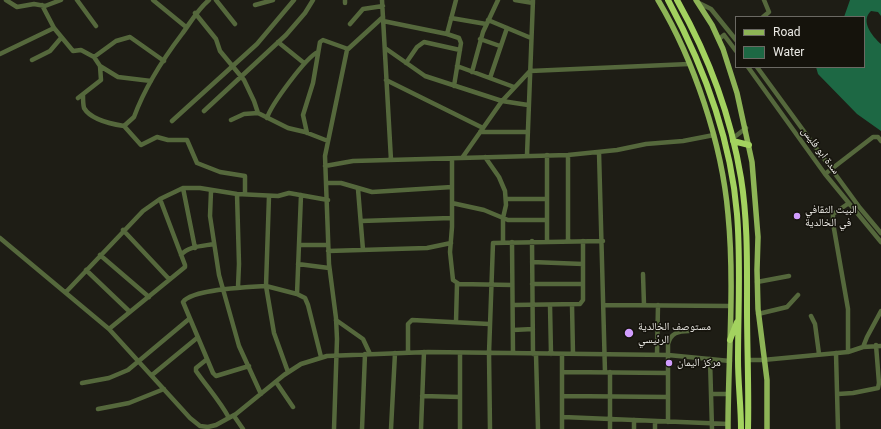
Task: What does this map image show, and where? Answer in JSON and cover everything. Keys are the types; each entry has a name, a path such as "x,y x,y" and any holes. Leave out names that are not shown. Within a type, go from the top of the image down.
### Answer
{"highway":[{"path":"668,0 688,40 713,108 731,171 738,236 738,361 741,429"},
{"path":"677,0 696,36 712,74 733,140 743,198 746,236 748,429"},
{"path":"706,110 713,108"},
{"path":"733,140 749,145"},
{"path":"738,236 746,236"},
{"path":"730,340 739,316"}],"main road":[{"path":"658,0 688,64 706,110 714,135 722,172 728,214 730,306 728,427"},
{"path":"697,1 719,39 737,93 749,145 757,209 758,314 763,360 767,380 768,429"}],"street":[{"path":"6,0 17,7 34,2 42,5 52,4 61,0"},
{"path":"77,0 96,26"},
{"path":"153,0 186,27"},
{"path":"124,126 134,117 150,81 195,13 209,0"},
{"path":"216,0 235,24"},
{"path":"255,5 272,0"},
{"path":"172,121 257,44 294,0"},
{"path":"204,111 278,42 305,13 312,0"},
{"path":"382,0 391,160"},
{"path":"447,34 456,0"},
{"path":"472,72 480,39 498,0"},
{"path":"516,0 533,1 527,155"},
{"path":"764,0 769,10 769,12 764,16"},
{"path":"697,1 711,9 735,38"},
{"path":"42,5 54,28 73,51 81,50 94,57 100,66 118,76 150,81"},
{"path":"350,24 363,9 383,6"},
{"path":"195,13 216,39 220,51 240,76 254,101 258,113"},
{"path":"452,18 487,22 531,38"},
{"path":"383,19 447,34 460,39 460,50 454,86"},
{"path":"334,429 337,356 336,320 329,268 328,200 325,166 328,141 348,49 383,19"},
{"path":"0,54 54,28"},
{"path":"490,78 507,28"},
{"path":"719,39 724,35 726,36 735,50"},
{"path":"32,60 50,51 61,38"},
{"path":"94,57 116,41 130,38 164,61"},
{"path":"307,133 303,115 313,83 320,42 325,39 348,49"},
{"path":"480,39 500,46"},
{"path":"278,42 304,64"},
{"path":"406,64 417,47 424,42 430,42 460,50"},
{"path":"385,48 425,76 502,101 528,105"},
{"path":"267,118 280,96 304,64 318,52"},
{"path":"462,158 502,101 530,71 688,64"},
{"path":"100,66 101,80 80,97 84,107 90,115 112,124 124,126 141,145 157,137 168,140 187,140 197,163 220,172 245,176 244,194"},
{"path":"457,66 514,87"},
{"name":"سدة ابو فليس","path":"749,68 825,174 881,242"},
{"name":"سدة ابو فليس","path":"758,68 881,233"},
{"path":"386,80 482,130 528,132"},
{"path":"231,120 244,114 258,113 288,128 328,141"},
{"path":"733,140 746,128"},
{"path":"325,166 353,161 568,155 599,152 646,144 683,141 714,135"},
{"path":"825,174 873,137 878,137 881,141"},
{"path":"599,152 603,241 605,355 610,396 610,429"},
{"path":"547,155 547,241"},
{"path":"568,155 568,241"},
{"path":"485,157 503,185 506,199 503,242"},
{"path":"452,159 450,260 453,279 457,284 456,322"},
{"path":"326,183 341,183 372,192 452,187"},
{"path":"66,292 123,230 143,211 160,199 183,188 200,188 211,191 269,196 289,194 328,200"},
{"path":"183,188 195,248"},
{"path":"358,189 363,250"},
{"path":"211,191 210,216 219,275 238,340 261,394"},
{"path":"238,194 238,287"},
{"path":"297,294 301,195"},
{"path":"269,196 266,286 274,333 288,372"},
{"path":"109,329 184,268 185,265 160,199"},
{"path":"506,199 547,199"},
{"path":"848,352 848,310 833,223 833,214 849,202"},
{"path":"452,203 484,210 504,218 547,220"},
{"path":"361,221 451,218"},
{"path":"123,230 169,279"},
{"path":"0,238 109,329 190,418 201,428 209,428 232,417 288,372 301,364 321,357 395,353 460,352 668,355 730,360"},
{"path":"490,429 488,353 492,244 495,242 532,241 603,241"},
{"path":"532,241 532,305 538,429"},
{"path":"513,305 579,305 582,302 583,241"},
{"path":"512,242 513,353"},
{"path":"328,251 427,248 451,243"},
{"path":"181,255 184,252 195,248 214,244"},
{"path":"299,245 328,245"},
{"path":"100,255 149,297"},
{"path":"532,262 583,264"},
{"path":"298,264 329,268"},
{"path":"86,270 130,312"},
{"path":"643,274 644,305"},
{"path":"757,282 789,276"},
{"path":"457,284 512,285"},
{"path":"532,284 583,284"},
{"path":"249,366 216,376 212,373 189,319 183,302 185,299 190,296 238,287 266,286 297,294 305,298 308,305 321,357"},
{"path":"758,314 787,307 798,295"},
{"path":"550,305 551,354"},
{"path":"572,305 573,354"},
{"path":"604,305 730,306"},
{"path":"657,355 658,305"},
{"path":"863,347 881,311"},
{"path":"810,316 815,324 819,354"},
{"path":"82,383 109,378 128,370 189,319"},
{"path":"408,353 408,324 410,320 416,319 489,324"},
{"path":"336,320 363,339 368,354 362,429"},
{"path":"513,330 533,329"},
{"path":"668,422 668,344 670,338 677,332 689,331"},
{"path":"152,375 197,338"},
{"path":"748,360 848,352 863,347 876,345 881,346"},
{"path":"838,394 880,389 876,345"},
{"path":"422,429 424,352"},
{"path":"460,352 460,429"},
{"path":"391,429 395,353"},
{"path":"836,353 838,429"},
{"path":"562,354 562,429"},
{"path":"710,359 712,429"},
{"path":"206,360 196,368 196,371 209,391 220,401 243,429"},
{"path":"562,372 668,372"},
{"path":"276,382 293,407"},
{"path":"98,409 129,403 164,388"},
{"path":"711,394 728,394"},
{"path":"422,396 460,397"},
{"path":"562,396 668,397"},
{"path":"563,417 712,423 728,427"},
{"path":"634,420 634,429"},
{"path":"655,421 655,429"},
{"path":"679,422 679,429"}],"water":[{"path":"850,0 881,0 881,16 878,12 871,11 868,15 867,24 871,33 881,44 881,131 857,114 818,74 816,68 865,68 865,16 844,16"}],"place":[{"name":"البيت الثقافي في الخالدية","path":"797,216"},
{"name":"مستوصف الخالدية الرئيسي","path":"629,333"},
{"name":"مركز اليمان","path":"669,363"}]}
